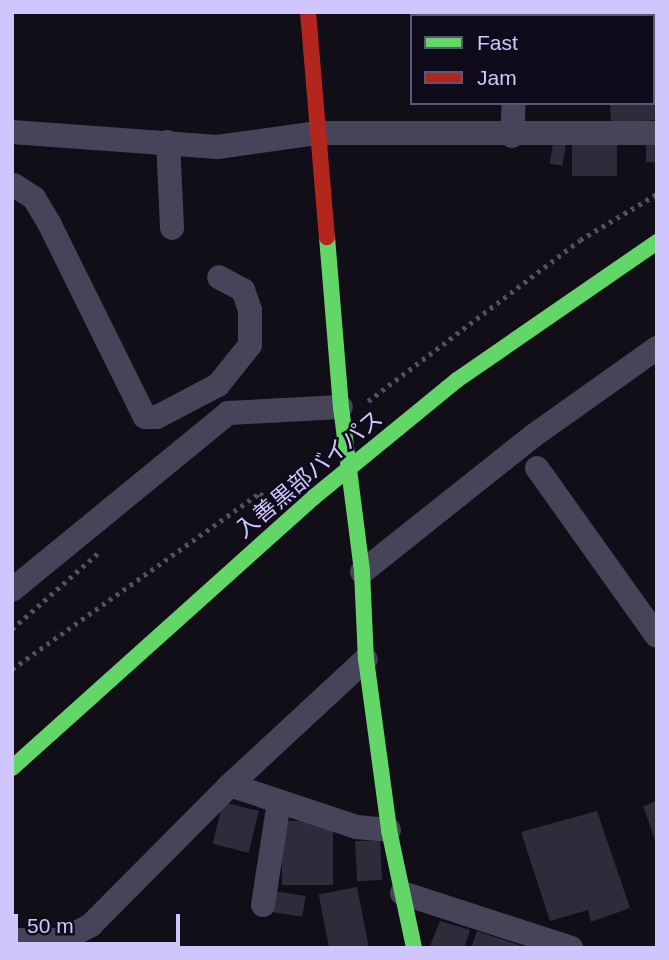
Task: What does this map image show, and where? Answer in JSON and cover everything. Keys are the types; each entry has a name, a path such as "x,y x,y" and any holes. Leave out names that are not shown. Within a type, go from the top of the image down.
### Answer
{"main road":[{"path":"308,12 342,414 362,572 366,659 389,830 414,948"},
{"name":"入善黒部バイパス","path":"12,768 314,496 457,380 657,242"}],"street":[{"path":"512,136 514,105"},
{"path":"12,132 217,147 318,132 512,136 657,133"},
{"path":"168,142 172,228"},
{"path":"13,182 34,198 49,223 145,417 157,417 218,385 250,345 250,310 243,290 219,277"},
{"path":"362,572 533,436 657,348"},
{"path":"12,590 228,413 342,414"},
{"path":"537,468 657,636"},
{"path":"12,940 62,940 91,925 230,785 366,659"},
{"path":"230,785 356,827 389,830"},
{"path":"263,905 279,802"},
{"path":"402,893 571,948"}],"path":[{"path":"342,414 580,240 657,194"},
{"path":"12,669 260,493 273,505 264,512"},
{"path":"12,629 104,547"}],"building":[{"path":"655,94 657,120 611,123 610,105 655,105"},
{"path":"553,143 566,145 563,166 550,164"},
{"path":"646,143 657,143 657,162 646,162"},
{"path":"572,144 617,144 617,176 572,176"},
{"path":"657,801 657,843 656,843 643,806"},
{"path":"223,802 259,811 248,853 213,844"},
{"path":"597,811 630,908 591,922 588,910 550,921 521,832"},
{"path":"282,821 333,821 333,885 282,885"},
{"path":"380,840 382,880 357,881 355,841"},
{"path":"357,887 369,948 329,948 319,894"},
{"path":"274,891 306,896 302,917 271,912"},
{"path":"440,921 470,930 464,948 429,948"},
{"path":"477,931 525,947 525,948 471,948"}],"traffic: fast":[{"path":"327,237 341,407 362,572 366,659 389,830 414,948"},
{"path":"314,497 457,380 657,242"},
{"path":"12,768 314,497"}],"traffic: jam":[{"path":"308,12 327,237"}]}
